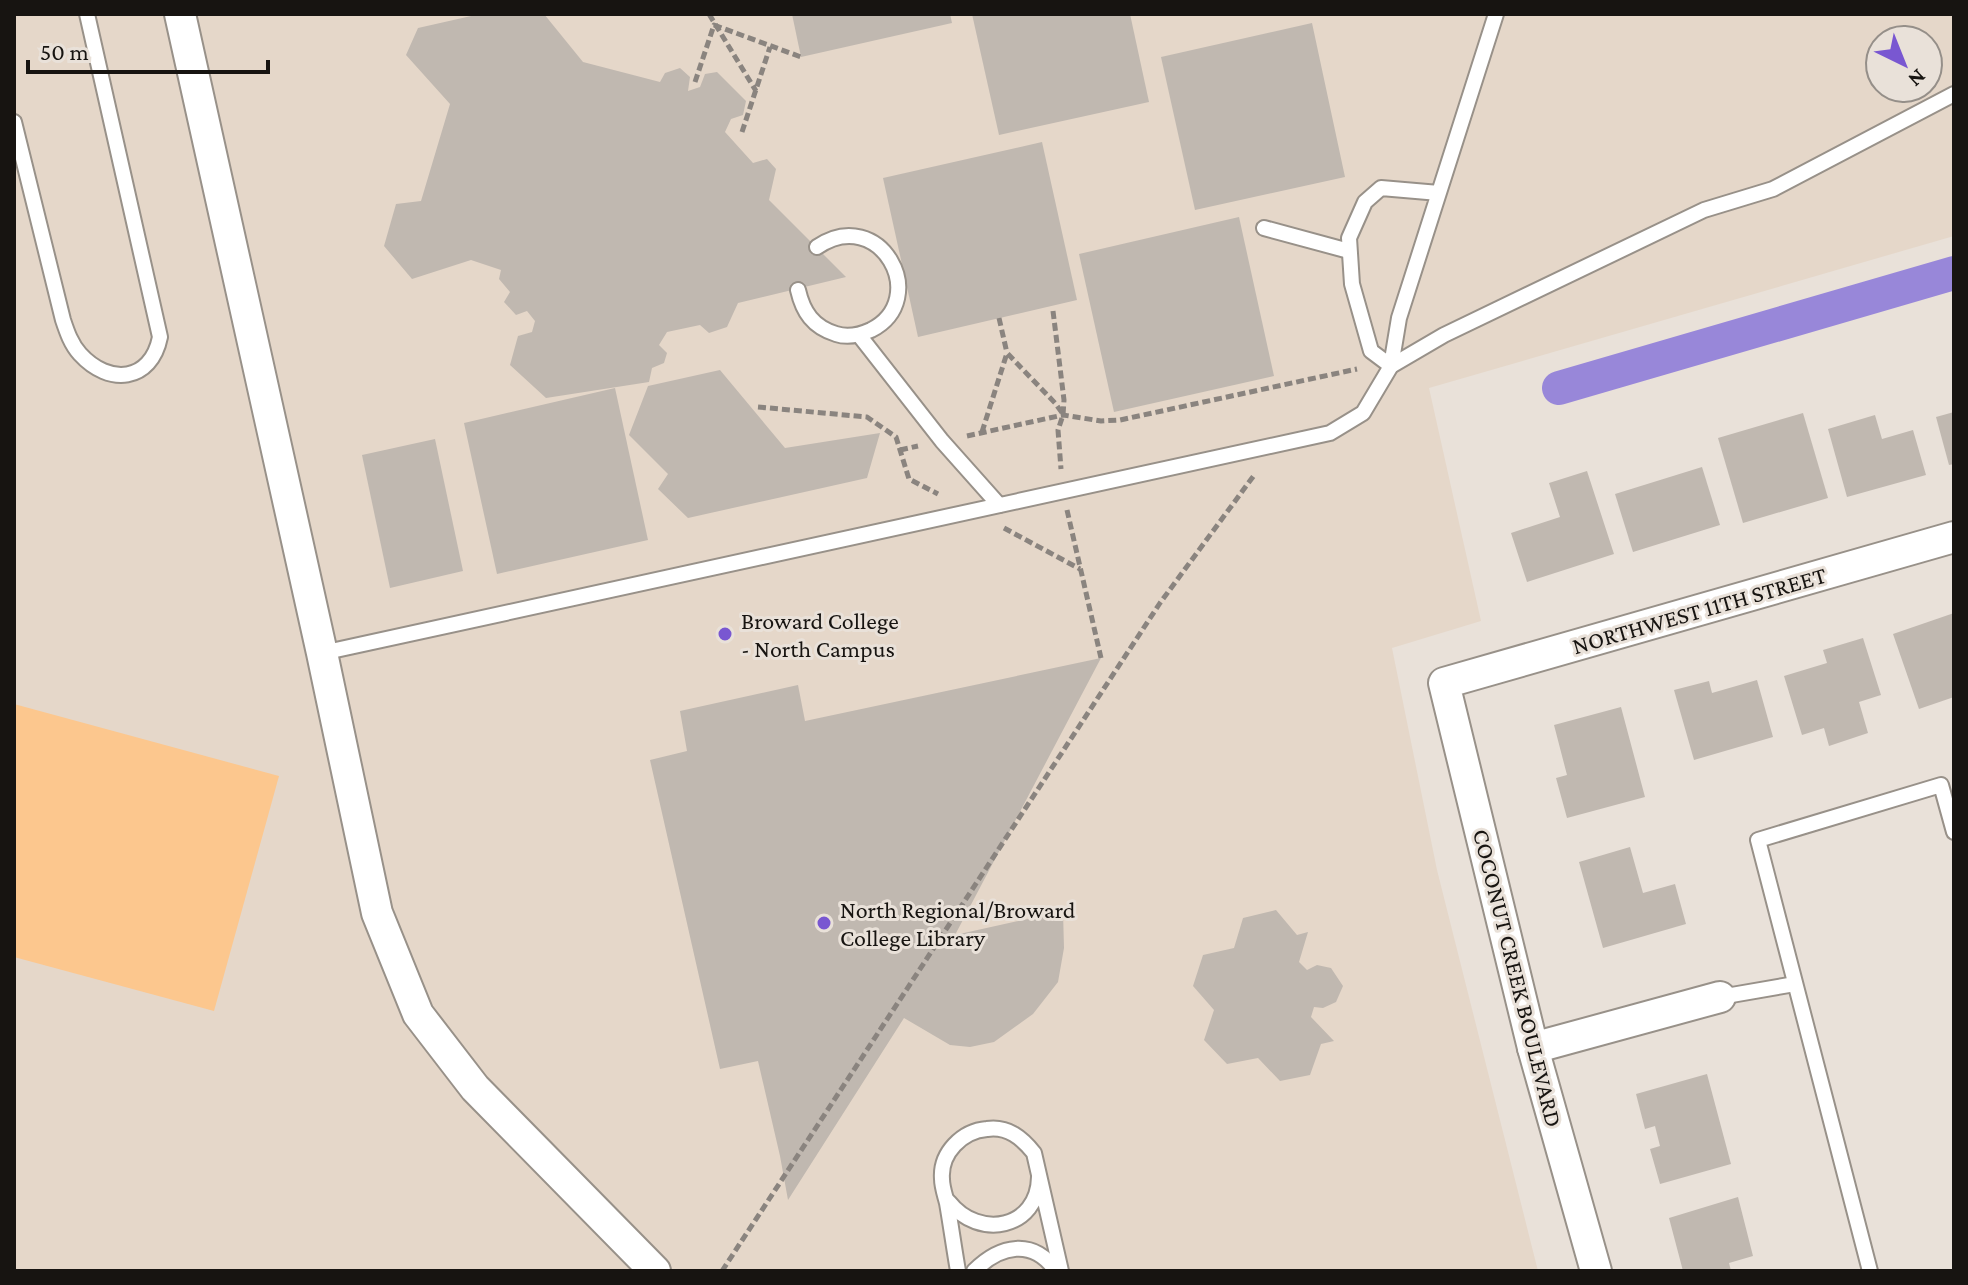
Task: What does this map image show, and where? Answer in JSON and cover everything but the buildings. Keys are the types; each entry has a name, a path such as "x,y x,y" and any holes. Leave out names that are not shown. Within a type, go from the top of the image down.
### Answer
{"street":[{"path":"180,14 377,913 418,1014 475,1088 655,1271"},
{"name":"NORTHWEST 11TH STREET","path":"1444,683 1954,537"},
{"name":"COCONUT CREEK BOULEVARD","path":"1444,683 1533,1048 1596,1271"},
{"path":"1533,1048 1720,997"}],"lane":[{"path":"14,122 70,339 80,355 111,374 127,375 142,370 157,353 160,337 87,14"},
{"path":"322,653 1330,433 1363,413 1391,366 1399,318 1496,14"},
{"path":"1391,366 1444,335 1704,210 1773,189 1954,94"},
{"path":"1391,366 1371,351 1352,284 1349,238 1365,202 1381,188 1439,193"},
{"path":"1264,228 1349,251"},
{"path":"798,290 804,310 814,322 827,332 843,336 859,335 874,328 887,317 895,302 898,286 895,269 887,254 874,243 858,236 842,236 817,247"},
{"path":"859,335 942,441 999,505"},
{"path":"1870,1271 1758,840 1941,785 1954,832"},
{"path":"1720,997 1795,984"},
{"path":"958,1271 941,1178 946,1157 959,1140 976,1130 993,1128 1009,1131 1029,1147 1039,1169 1059,1271"},
{"path":"946,1198 959,1215 977,1224 998,1226 1016,1219 1030,1206 1039,1188 1039,1169"},
{"path":"974,1271 989,1256 1009,1249 1031,1250 1059,1271"}],"path":[{"path":"709,14 756,91"},
{"path":"714,25 801,57"},
{"path":"695,82 714,25"},
{"path":"742,132 770,47"},
{"path":"982,432 1007,353 999,318"},
{"path":"1007,353 1063,415"},
{"path":"900,450 1063,415 1101,421 1120,420 1359,369"},
{"path":"758,407 867,417 896,437 909,479 1080,569"},
{"path":"722,1271 1160,603 1277,444"}],"shaded area":[{"name":"Broward College - North Campus","path":"14,14 1954,14 1954,236 1429,388 1481,621 1392,648 1437,870 1538,1271 14,1271"},
{"path":"14,704 279,776 214,1011 14,957"}],"waterway":[{"path":"1559,388 1954,273"}],"place":[{"name":"Broward College - North Campus","path":"725,634"},
{"name":"North Regional/Broward College Library","path":"824,923"}]}
